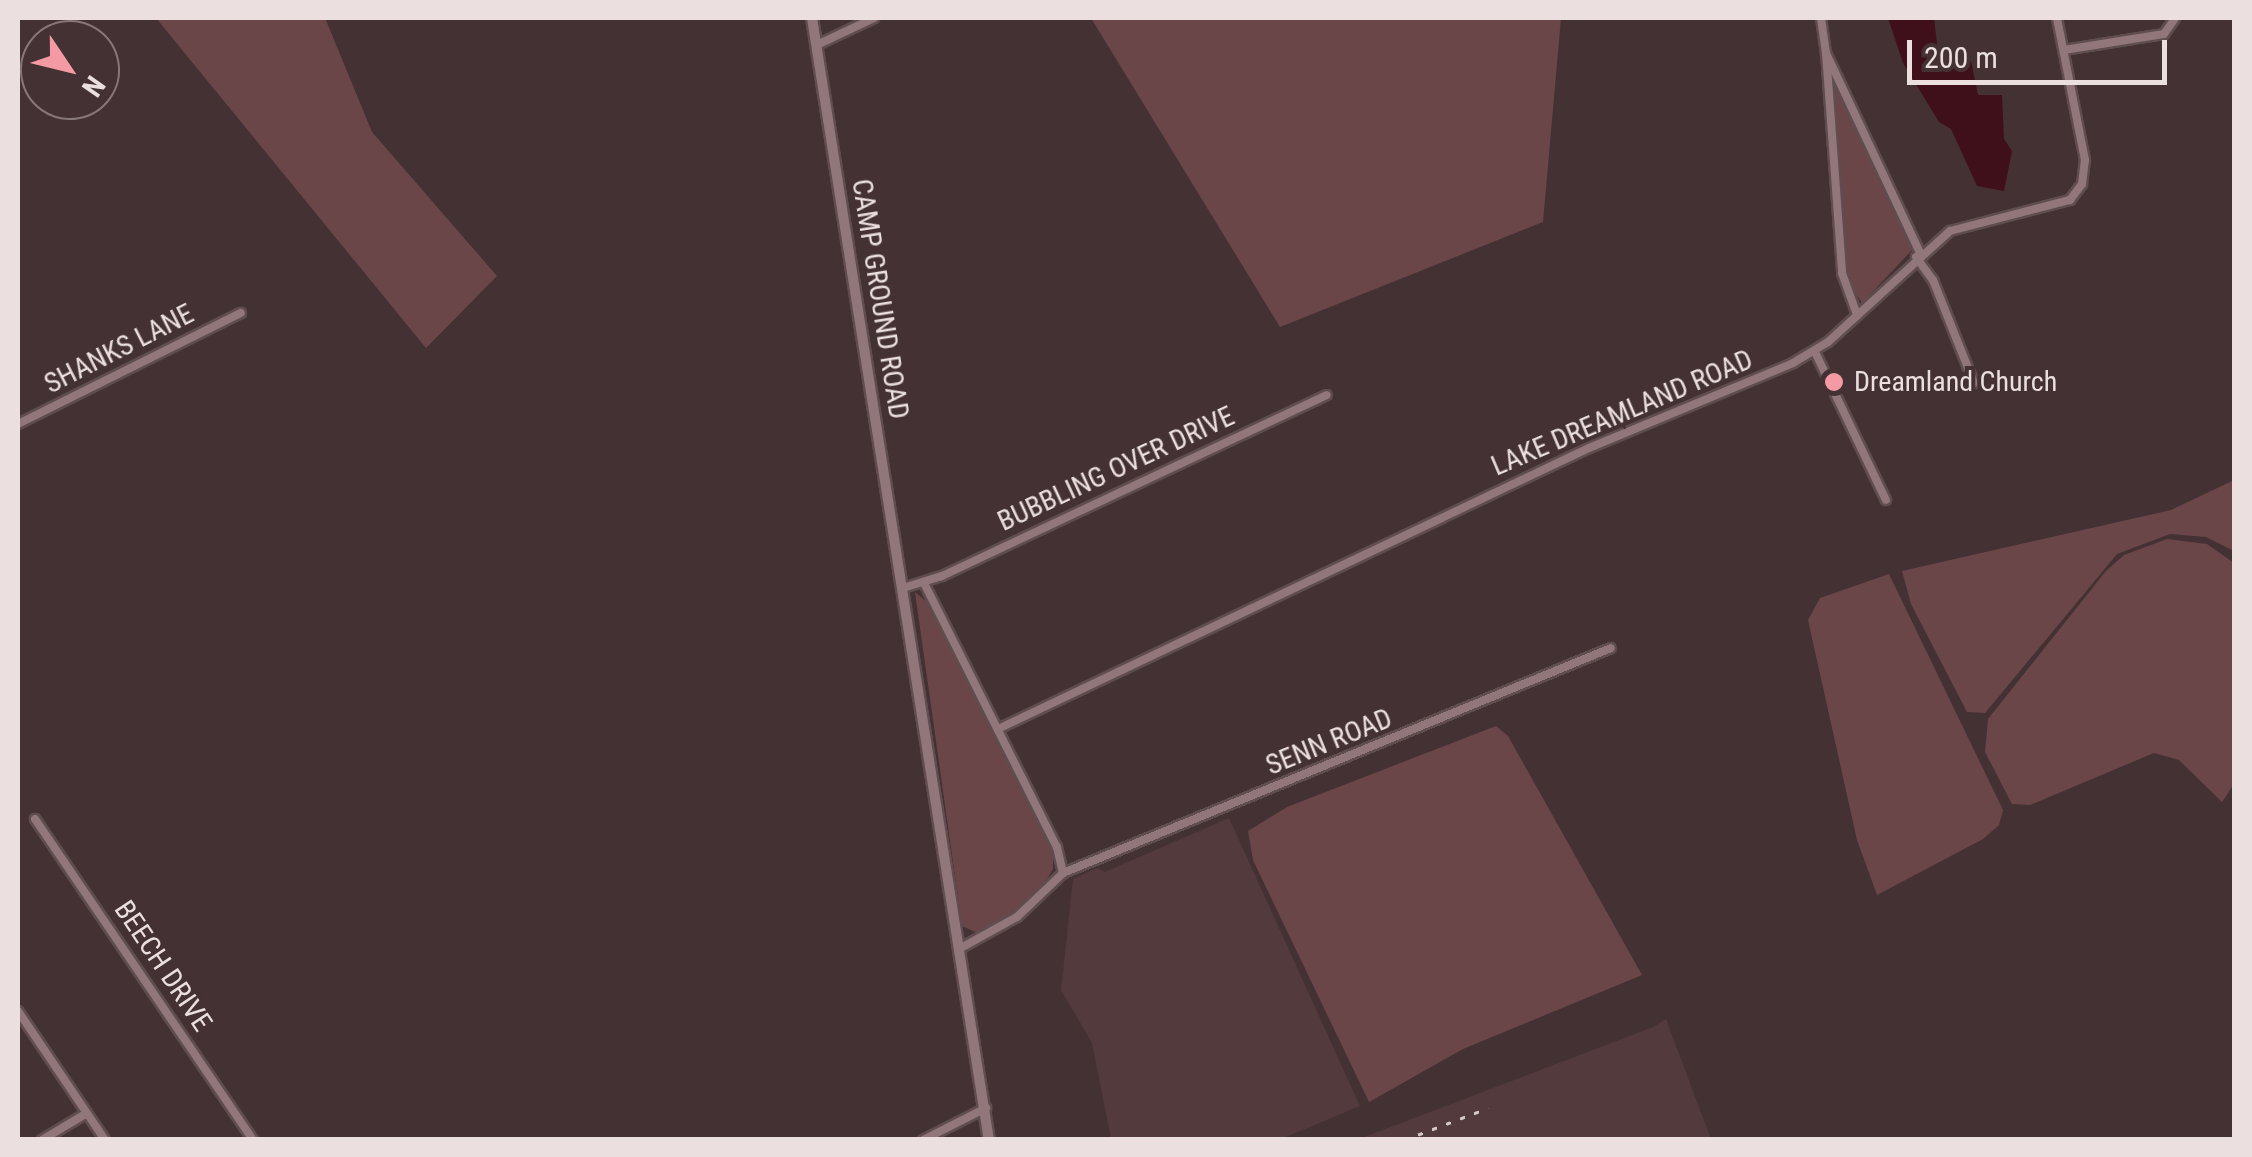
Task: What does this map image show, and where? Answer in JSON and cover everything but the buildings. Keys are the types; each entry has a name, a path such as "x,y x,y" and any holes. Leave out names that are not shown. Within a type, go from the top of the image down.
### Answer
{"street":[{"name":"CAMP GROUND ROAD","path":"812,18 989,1140"},
{"path":"816,45 874,18"},
{"path":"1821,18 1842,273 1857,315"},
{"name":"LAKE DREAMLAND ROAD","path":"998,728 1589,448 1815,352 1918,255 1964,225 2056,207 2076,194 2086,160 2057,18"},
{"path":"2064,50 2154,38 2167,32 2175,18"},
{"path":"1826,52 1918,255 1934,280 1974,384"},
{"name":"SHANKS LANE","path":"18,424 240,313"},
{"path":"1815,352 1886,500"},
{"name":"BUBBLING OVER DRIVE","path":"924,584 1326,396"},
{"path":"903,588 924,584 1058,846 1063,873 1017,917 959,949"},
{"name":"SENN ROAD","path":"1063,873 1611,648"},
{"name":"BEECH DRIVE","path":"35,820 253,1140"},
{"path":"18,1011 104,1140"},
{"path":"923,1140 986,1108"},
{"path":"42,1140 87,1113"}],"shaded area":[{"path":"156,18 325,18 372,132 497,276 426,348"},
{"path":"1091,18 1561,18 1543,222 1280,327"},
{"path":"1888,18 1934,18 1938,52 1971,61 1978,95 2002,95 2004,139 2012,151 2004,191 1977,186 1951,129 1939,122 1903,63"},
{"path":"1830,62 1914,248 1862,303 1848,282"},
{"path":"2234,480 2234,551 2206,537 2170,534 2117,554 1985,713 1967,712 1911,604 1902,571 2171,510"},
{"path":"2167,539 2207,544 2234,563 2234,784 2222,802 2179,760 2154,753 2030,805 2012,804 1985,752 1988,719 2106,571 2124,555"},
{"path":"1889,574 2003,810 1999,825 1983,839 1877,895 1857,840 1808,620 1820,598"},
{"path":"915,592 933,607 1053,848 1053,869 1038,894 980,934 962,926"},
{"path":"1496,726 1508,736 1642,975 1463,1049 1369,1102 1253,860 1248,831 1287,807"},
{"path":"1229,818 1360,1106 1281,1139 1111,1139 1092,1043 1061,990 1073,879 1097,868 1105,872"},
{"path":"1666,1019 1711,1139 1359,1139 1653,1027"}],"railway":[{"path":"1404,1140 1488,1108"}],"place":[{"name":"Dreamland Church","path":"1834,382"}]}
